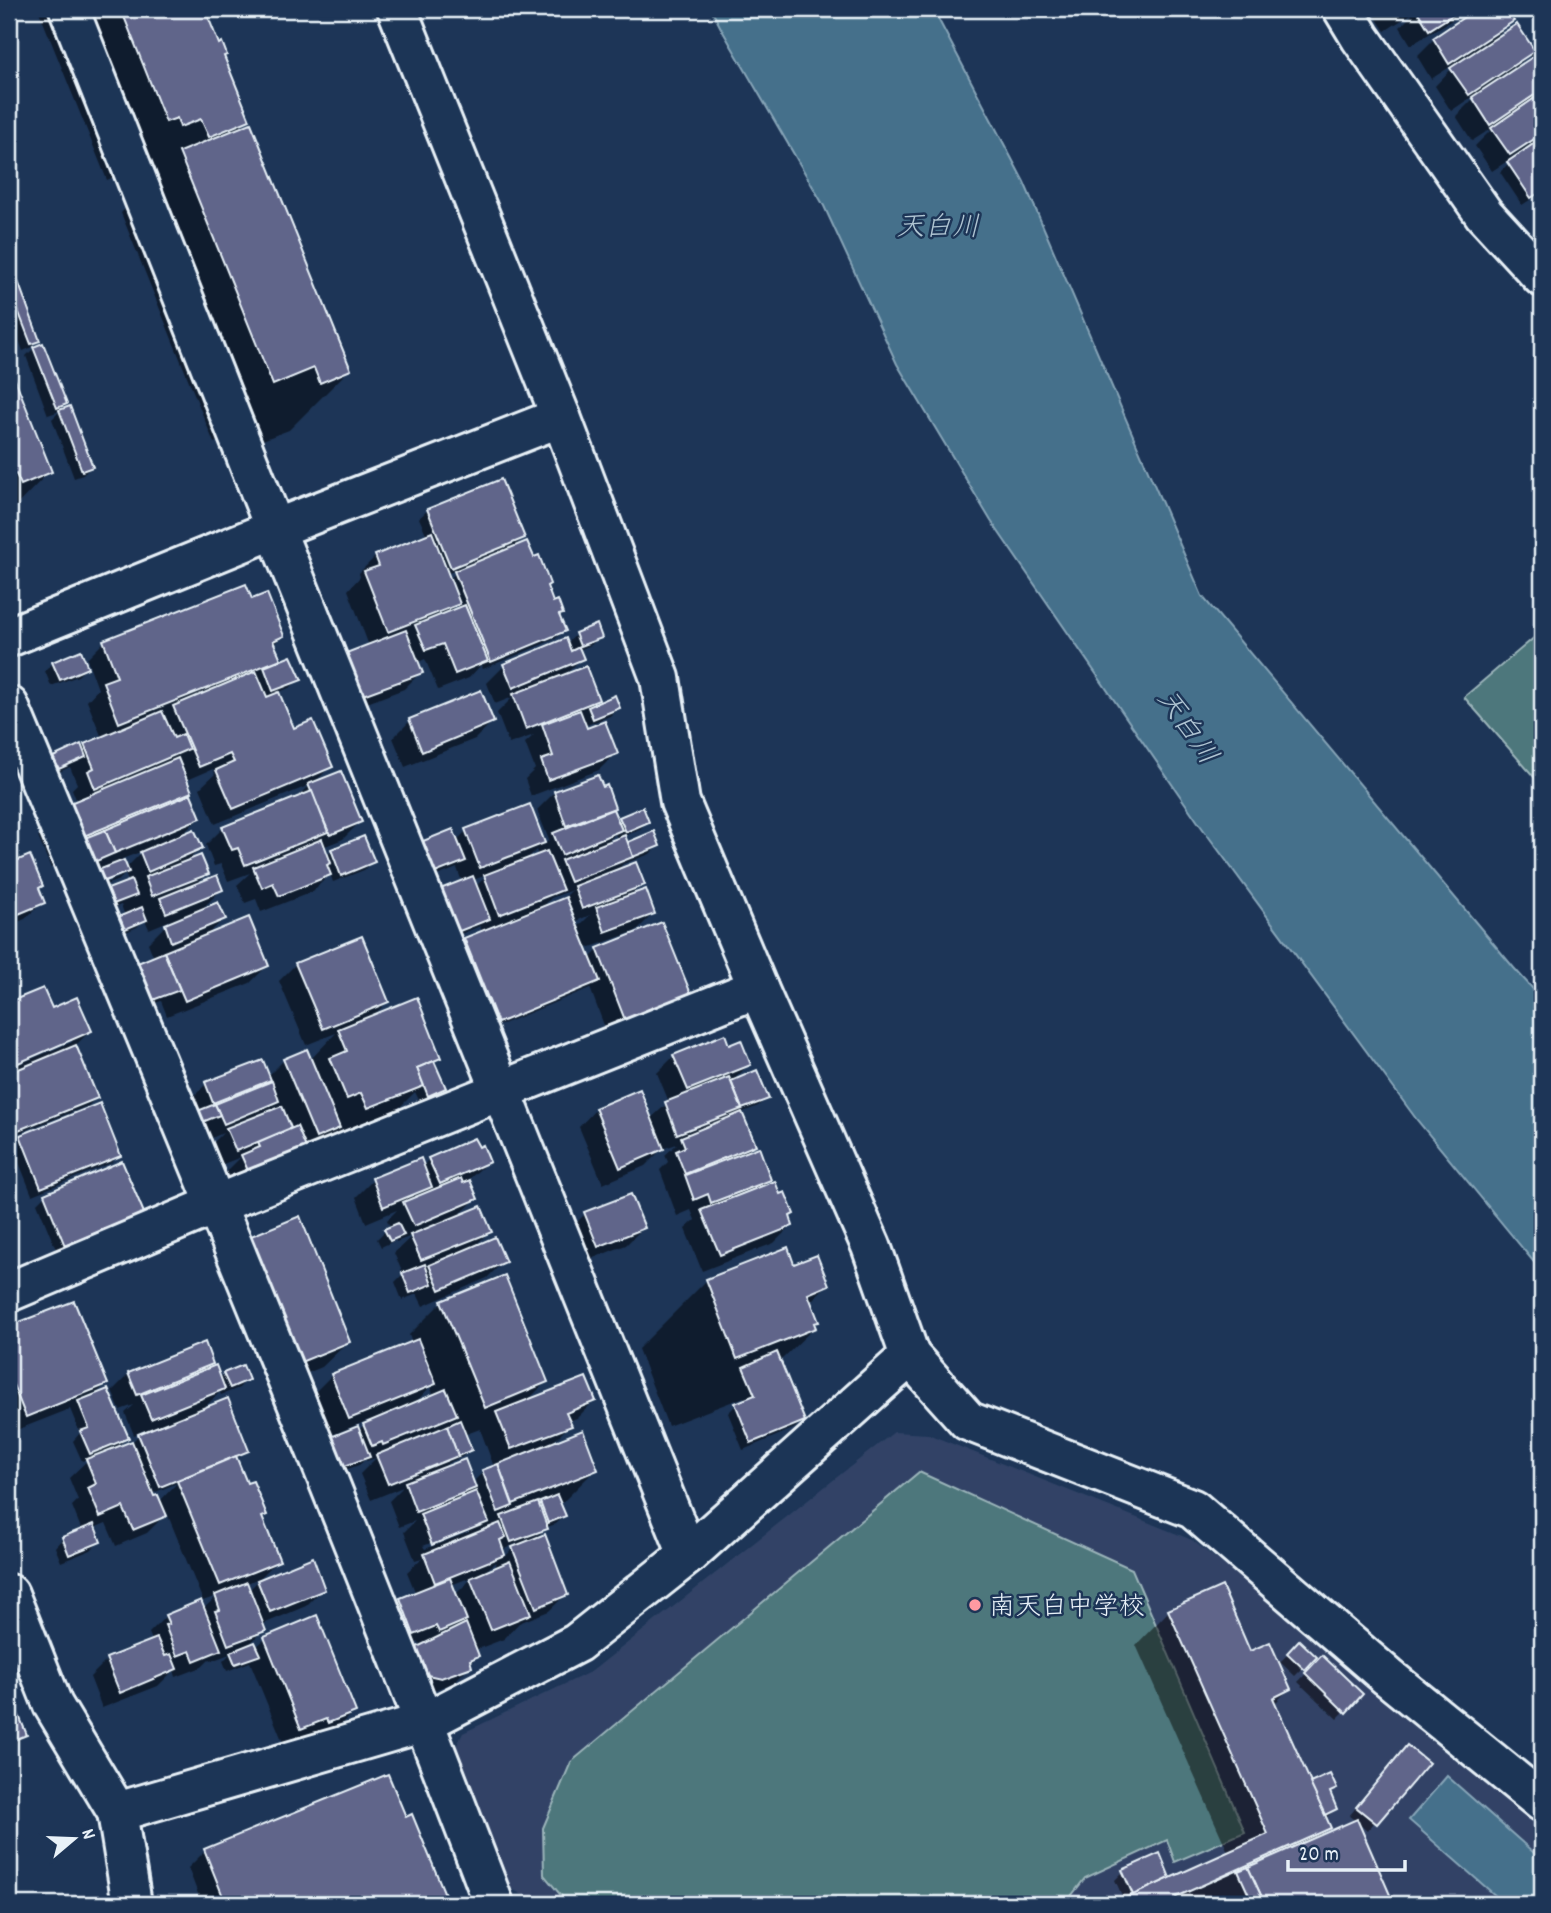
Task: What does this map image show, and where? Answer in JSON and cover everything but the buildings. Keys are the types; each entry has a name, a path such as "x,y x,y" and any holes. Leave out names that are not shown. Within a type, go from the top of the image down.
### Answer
{"street":[{"path":"69,9 688,1555"},
{"path":"397,9 561,417 660,678 680,802 871,1247 910,1356 968,1421 1193,1509 1388,1677 1542,1802"},
{"path":"1343,9 1484,214 1542,277"},
{"path":"9,637 561,417"},
{"path":"9,706 217,1204 425,1721 494,1904"},
{"path":"9,1292 217,1204 758,988"},
{"path":"117,1812 425,1721 578,1643 688,1555 910,1356"},
{"path":"9,1594 53,1705 117,1812 132,1904"}],"shaded area":[{"name":"南天白中学校","path":"894,1432 928,1434 1192,1540 1378,1685 1542,1830 1542,1904 540,1904 506,1886 454,1751 463,1733 592,1671"}],"green space":[{"path":"1542,631 1542,786 1464,697"},
{"path":"919,1472 1132,1569 1245,1832 1175,1862 1167,1840 1085,1878 1065,1904 568,1904 544,1875 543,1828 571,1762"}],"water":[{"name":"天白川","path":"711,9 933,9 1024,182 1202,596 1542,999 1542,1272 1417,1120 1200,825 991,521 897,364 824,206"},
{"path":"1447,1776 1542,1860 1542,1888 1528,1904 1505,1904 1409,1820"}],"place":[{"name":"南天白中学校","path":"975,1605"}]}
